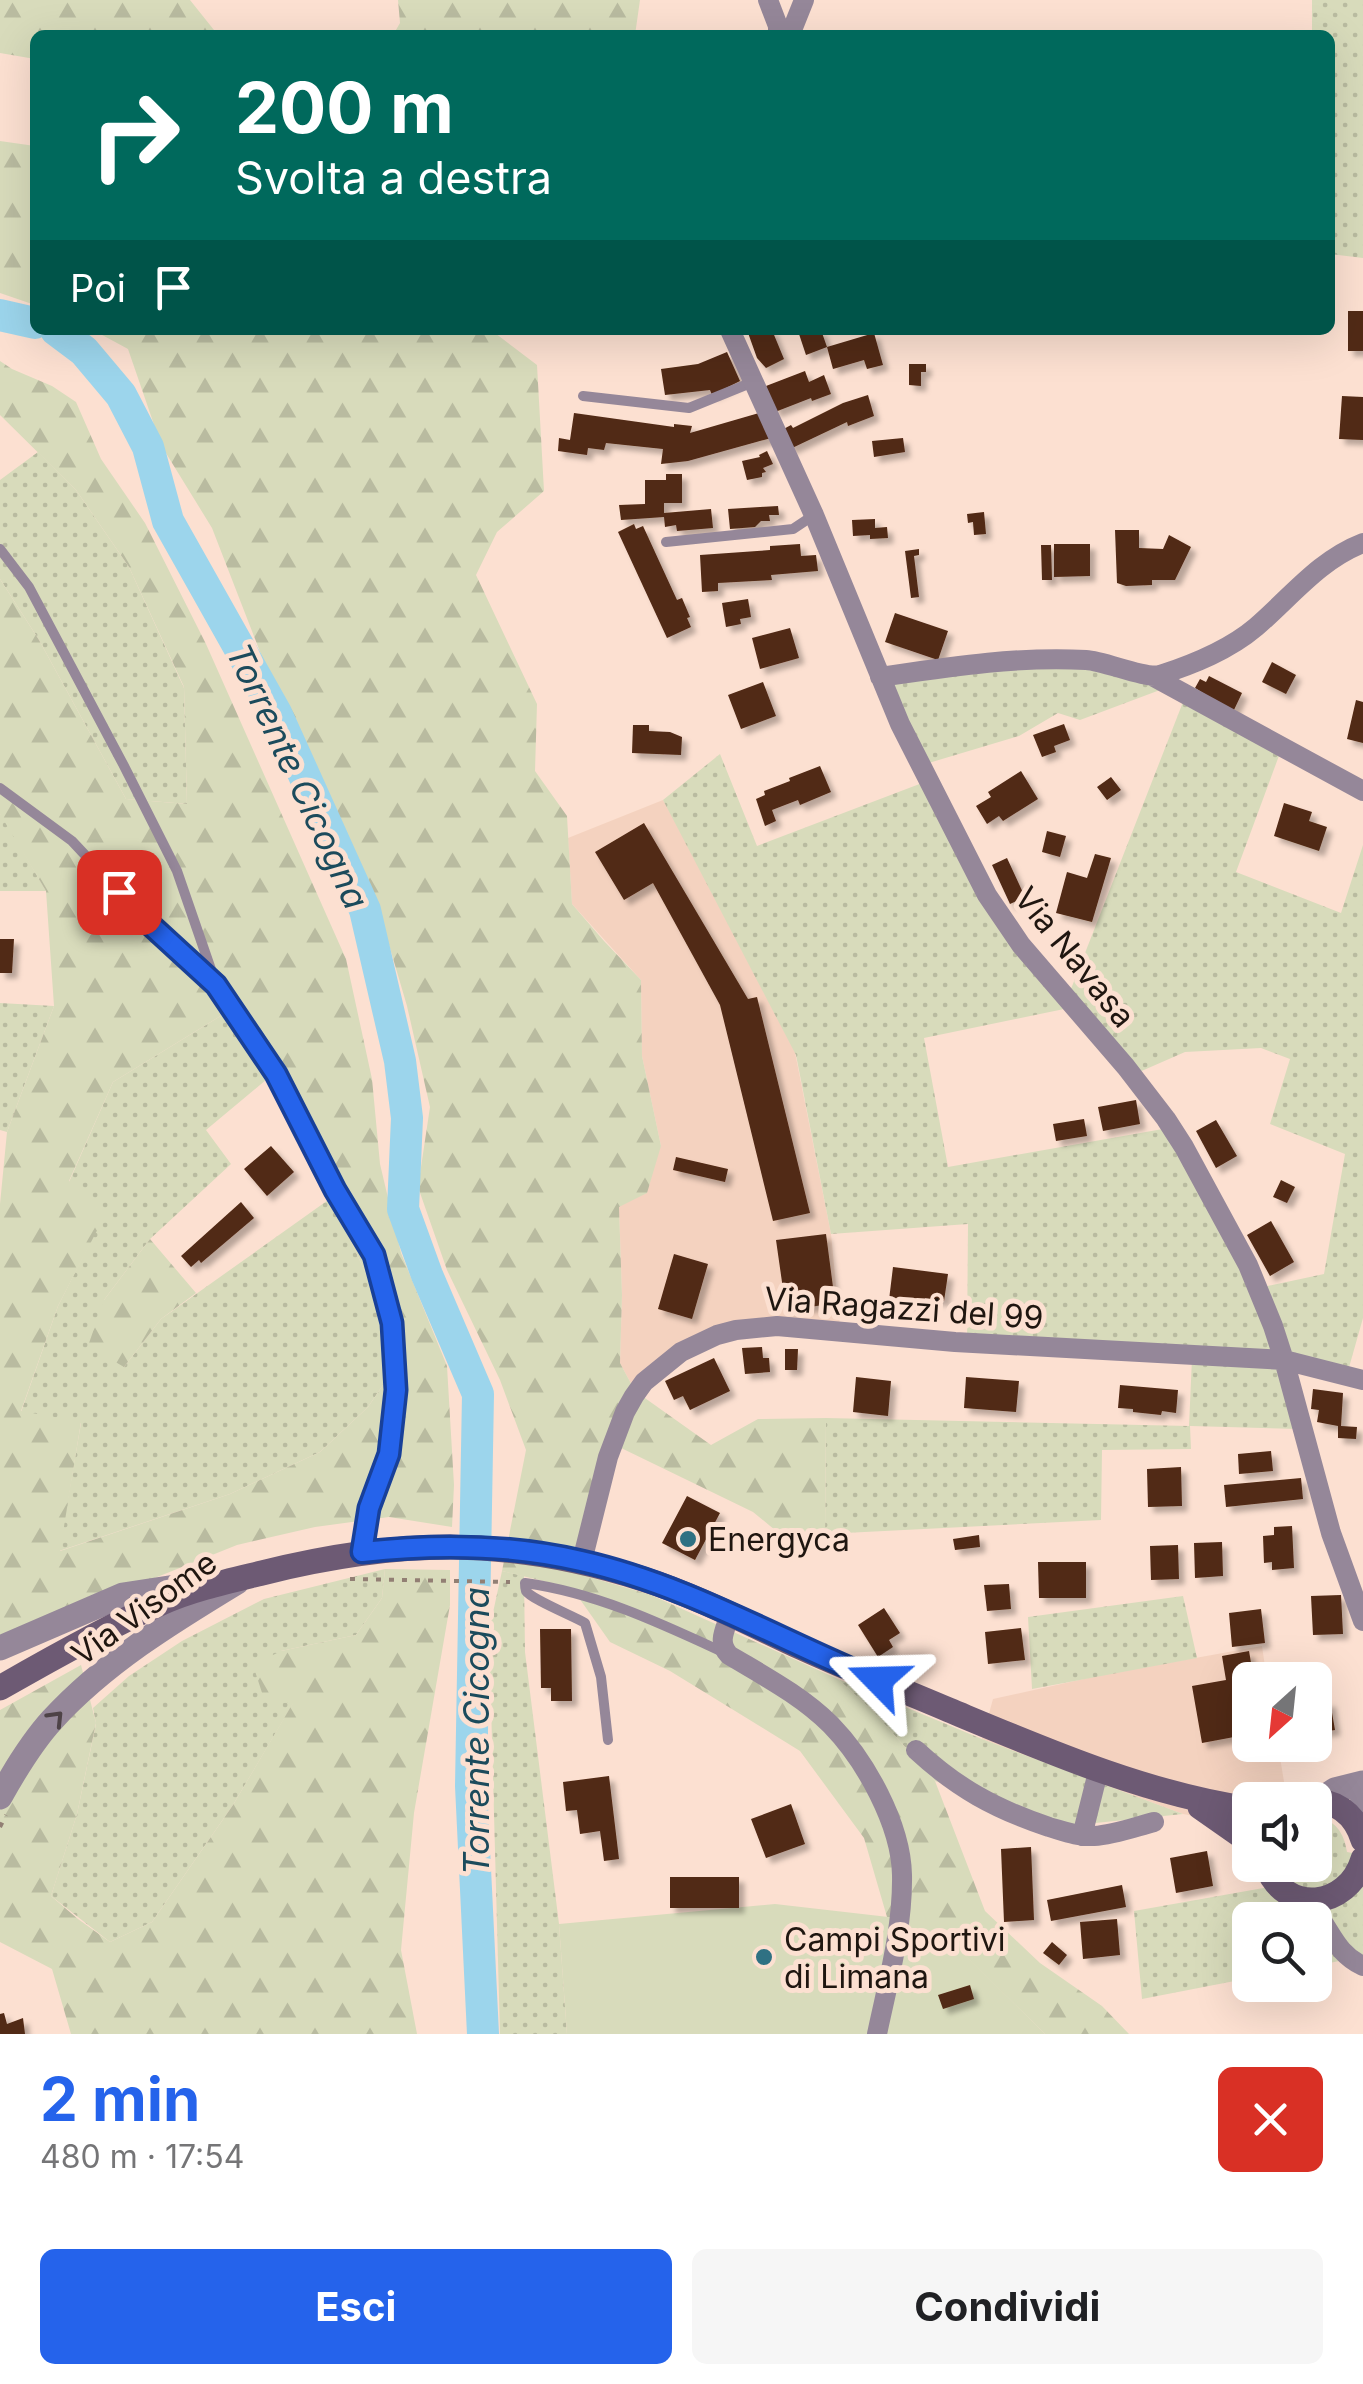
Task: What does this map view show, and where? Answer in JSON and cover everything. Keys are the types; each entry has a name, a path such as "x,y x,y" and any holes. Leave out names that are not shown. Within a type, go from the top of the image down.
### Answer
{"main road":[{"path":"0,1688 164,1602 244,1577 362,1552 410,1547 521,1550 582,1561 647,1580 982,1724 1182,1797 1232,1806"},
{"path":"1182,1797 1232,1828"},
{"path":"1332,1804 1346,1811 1361,1828"},
{"path":"1275,1882 1301,1899 1322,1900 1352,1884 1362,1868"}],"street":[{"path":"768,0 778,30"},
{"path":"792,30 804,0"},
{"name":"Via Navasa","path":"732,335 814,515 919,765 987,895 1004,922 1166,1119 1248,1265 1284,1360 1331,1533 1363,1621"},
{"path":"1154,677 1238,641 1326,562 1363,542"},
{"path":"880,677 990,661 1089,660 1154,677 1363,791"},
{"name":"Via Ragazzi del 99","path":"582,1561 608,1457 634,1396 644,1382 680,1352 716,1335 777,1326 955,1342 1284,1360 1363,1380"},
{"name":"Via Visome","path":"0,1648 123,1596 244,1577"},
{"name":"Via Visome","path":"0,1797 52,1720 117,1660 244,1577"},
{"path":"730,1615 722,1638 724,1649 830,1724 846,1742 888,1814 902,1872 898,1929 877,2034"},
{"path":"916,1750 956,1785 1032,1821 1082,1836 1100,1836 1154,1822"},
{"path":"1082,1836 1098,1768"},
{"path":"1332,1792 1363,1782"},
{"path":"1336,1945 1340,1893"},
{"path":"1301,1899 1322,1918 1348,1958 1363,1966"}],"lane":[{"path":"583,396 690,408 753,382"},
{"path":"666,542 794,529 814,515"},
{"path":"0,549 28,587 124,764 177,871 216,985"},
{"path":"0,788 72,842 143,918 216,985 276,1074 335,1190 374,1255 392,1323 396,1390 389,1454 369,1508 362,1552"},
{"path":"608,1740 601,1677 585,1623 534,1600 525,1583 554,1587 631,1610 729,1655"}],"path":[{"path":"334,1579 508,1582"}],"shaded area":[{"path":"663,800 785,1002 831,1234 841,1336 771,1330 727,1336 635,1391 620,1363 619,1206 661,1146 642,1056 641,980 572,904 568,838"},
{"path":"1262,1646 1264,1662 1232,1662 1232,1762 1281,1762 1284,1782 1232,1782 1232,1823 1183,1814 982,1739 993,1699"}],"green space":[{"path":"0,0 190,0 214,30 30,30 30,58 0,53"},
{"path":"398,0 640,0 636,30 396,30 400,23"},
{"path":"1312,0 1363,0 1363,258 1335,255 1335,30 1312,30"},
{"path":"0,141 30,145 30,303 0,293"},
{"path":"102,335 498,335 537,365 544,491 497,532 476,575 537,704 535,771 567,816 572,904 641,980 642,1056 661,1146 647,1193 619,1207 620,1363 635,1391 711,1445 758,1419 826,1418 825,1534 775,1530 753,1512 617,1446 576,1573 651,1595 838,1679 873,1711 935,1781 985,1911 1040,1963 1102,2006 1129,2034 1045,2034 932,1923 887,1917 864,1838 800,1751 670,1671 610,1642 572,1588 502,1571 526,1450 500,1380 447,1270 418,1187 430,1107 407,1006 375,897 264,662 212,528 161,445 128,349"},
{"path":"0,361 76,402 101,459 145,523 206,644 346,959 372,1079 380,1164 401,1253 447,1366 454,1485 452,1527 389,1517 315,1527 237,1545 0,1640 0,1204 7,1132 54,1006 46,891 0,814 0,579 39,640 126,799 187,804 184,687 129,567 76,490 0,415","holes":["227,1012 279,1069 331,1198 385,1315 383,1385 368,1407 320,1452 230,1494 60,1551 81,1422 21,1411 58,1306 105,1215 69,1181 113,1082"]},
{"path":"38,452 76,490 129,567 184,688 187,804 126,799 39,640 0,579 0,480"},
{"path":"1085,657 1168,687 1080,720 1058,713 1019,736 922,765 883,673"},
{"path":"1185,697 1280,753 1236,872 1341,913 1363,845 1363,1318 1346,1378 1283,1363 1299,1429 1190,1426 1191,1449 1102,1450 1101,1520 825,1534 826,1418 1189,1426 1192,1358 967,1345 968,1224 831,1234 796,1055 663,800 720,754 757,846 930,780 990,895 1069,994","holes":["1069,1008 1137,1073 1185,1052 1261,1048 1290,1059 1270,1124 1345,1154 1324,1274 1263,1287 1174,1127 948,1167 924,1038"]},
{"path":"2,815 46,891 0,891"},
{"path":"0,1003 54,1006 7,1132 0,1130"},
{"path":"227,1012 279,1069 206,1130 231,1164 150,1239 104,1300 124,1367 161,1319 331,1198 385,1315 383,1385 368,1407 320,1452 230,1494 59,1551 81,1423 21,1412 58,1306 104,1215 69,1182 113,1082"},
{"path":"150,1239 196,1293 161,1319 124,1367 88,1346 104,1300"},
{"path":"385,1569 382,1598 356,1635 281,1651 294,1702 233,1805 152,1922 110,1942 51,1896 77,1814 96,1724 93,1708 129,1676 182,1641 264,1599"},
{"path":"385,1569 450,1570 450,1605 414,1813 401,1950 417,2034 71,2034 52,1969 0,1942 0,1710 81,1665 96,1723 77,1814 51,1896 110,1942 152,1922 233,1805 293,1703 265,1702 253,1665 281,1651 356,1635 382,1598"},
{"path":"502,1571 524,1576 525,1652 559,1924 567,2034 500,2034 489,1631"},
{"path":"1183,1596 1197,1658 1032,1689 1028,1617"},
{"path":"838,1679 982,1739 1183,1814 1076,1825 935,1781 873,1711"},
{"path":"1332,1824 1344,1838 1347,1852 1363,1855 1363,1965 1332,1962 1332,1902 1232,1902 1232,1982 1142,1999 1134,1911 1269,1887 1268,1882 1332,1882"},
{"name":"Campi Sportivi di Limana","path":"775,1904 932,1922 1045,2034 567,2034 559,1924"}],"building":[{"path":"1348,311 1363,311 1363,351 1348,351"},
{"path":"749,335 774,335 784,359 766,368 757,358"},
{"path":"799,335 823,335 827,347 806,355"},
{"path":"875,335 883,365 867,369 864,360 833,369 827,347"},
{"path":"727,352 740,381 712,395 710,390 665,395 661,369 698,364"},
{"path":"909,364 926,364 926,372 921,372 921,386 909,385"},
{"path":"805,371 809,382 824,375 831,394 775,412 766,386"},
{"path":"868,395 874,416 848,426 847,422 790,449 780,431 791,425 793,428"},
{"path":"1342,396 1363,397 1363,440 1339,439"},
{"path":"574,413 692,426 690,433 759,413 771,438 688,461 661,464 663,449 606,443 604,450 588,448 587,455 558,451 559,438 570,440"},
{"path":"903,438 905,452 874,457 872,441"},
{"path":"767,451 773,464 763,468 766,472 762,477 747,480 742,461"},
{"path":"666,474 682,474 682,503 664,503 664,513 711,509 713,528 677,531 676,525 665,527 664,517 621,520 619,505 645,504 645,480 666,480"},
{"path":"778,506 779,515 769,515 770,521 730,529 728,509"},
{"path":"984,512 986,534 974,535 973,522 968,523 967,514"},
{"path":"875,519 875,528 887,527 888,538 853,536 852,520"},
{"path":"634,524 636,529 643,526 677,600 682,598 690,617 687,618 691,627 667,638 618,532"},
{"path":"1115,530 1139,530 1139,548 1163,549 1169,535 1191,547 1175,580 1152,580 1152,585 1117,583"},
{"path":"800,544 801,556 816,555 818,571 771,575 772,580 718,583 718,591 702,592 700,555"},
{"path":"1054,544 1090,544 1090,576 1054,577"},
{"path":"1041,545 1051,545 1052,580 1042,580"},
{"path":"919,549 919,555 914,556 919,597 911,598 905,551"},
{"path":"748,599 751,617 726,627 722,603"},
{"path":"895,613 948,631 938,660 885,642"},
{"path":"790,628 799,658 760,669 752,638"},
{"path":"1272,662 1296,675 1286,694 1262,682"},
{"path":"1209,676 1242,693 1233,712 1195,688 1200,679 1206,682"},
{"path":"763,682 776,716 741,729 728,695"},
{"path":"1356,700 1363,702 1363,743 1347,739"},
{"path":"1064,724 1070,740 1054,746 1056,752 1042,757 1033,735"},
{"path":"633,725 649,725 649,731 682,737 681,755 632,753"},
{"path":"820,766 831,792 800,805 798,800 772,810 776,821 765,826 756,799 765,795 764,791 790,781 789,778"},
{"path":"1021,771 1038,799 1003,821 999,816 987,824 976,806 991,797 988,792"},
{"path":"1111,777 1121,790 1107,800 1097,787"},
{"path":"1284,803 1312,812 1309,821 1327,827 1319,851 1274,836"},
{"path":"644,823 748,999 757,997 810,1213 773,1221 720,1005 653,883 624,900 595,852"},
{"path":"1047,831 1066,836 1060,857 1042,852"},
{"path":"1095,854 1111,858 1092,922 1056,913 1067,872 1087,878"},
{"path":"1007,858 1025,897 1010,904 992,865"},
{"path":"0,939 14,939 12,973 0,973"},
{"path":"1136,1100 1140,1124 1103,1131 1098,1107"},
{"path":"1084,1119 1087,1136 1056,1141 1053,1124"},
{"path":"1216,1120 1237,1156 1216,1168 1196,1131"},
{"path":"271,1146 294,1172 267,1196 244,1169"},
{"path":"676,1157 728,1169 725,1182 673,1170"},
{"path":"1281,1180 1295,1187 1287,1203 1273,1197"},
{"path":"241,1202 254,1218 191,1267 181,1256"},
{"path":"1271,1221 1294,1262 1270,1276 1247,1235"},
{"path":"826,1234 833,1287 821,1289 824,1305 786,1310 776,1240"},
{"path":"674,1254 708,1264 692,1319 658,1309"},
{"path":"893,1267 948,1274 944,1301 925,1298 924,1305 889,1300"},
{"path":"762,1347 763,1358 769,1358 770,1372 745,1374 742,1348"},
{"path":"785,1349 798,1349 797,1370 785,1370"},
{"path":"714,1358 730,1391 690,1410 683,1396 674,1400 665,1381"},
{"path":"856,1377 891,1381 888,1416 853,1412"},
{"path":"966,1377 1019,1381 1016,1412 964,1408"},
{"path":"1120,1385 1178,1390 1176,1413 1162,1411 1161,1415 1118,1408"},
{"path":"1313,1389 1343,1393 1341,1426 1357,1427 1356,1439 1338,1438 1338,1426 1317,1422 1319,1410 1311,1409"},
{"path":"1271,1451 1273,1471 1239,1474 1238,1454"},
{"path":"1181,1467 1182,1506 1148,1507 1147,1469"},
{"path":"1301,1478 1303,1499 1226,1507 1224,1485"},
{"path":"687,1496 720,1513 695,1560 662,1543"},
{"path":"1292,1526 1294,1568 1272,1570 1272,1562 1264,1563 1263,1536 1274,1535 1274,1527"},
{"path":"979,1535 980,1547 955,1550 953,1539"},
{"path":"1222,1542 1223,1576 1195,1578 1194,1543"},
{"path":"1178,1545 1179,1579 1151,1580 1150,1546"},
{"path":"1038,1562 1086,1562 1086,1598 1039,1598"},
{"path":"1009,1584 1011,1609 987,1611 984,1585"},
{"path":"1341,1595 1343,1634 1313,1635 1311,1596"},
{"path":"884,1608 900,1633 889,1640 893,1647 878,1657 858,1625"},
{"path":"1261,1609 1265,1643 1232,1647 1229,1613"},
{"path":"1021,1628 1025,1660 988,1664 985,1632"},
{"path":"540,1629 571,1629 572,1701 551,1701 551,1688 541,1688"},
{"path":"1249,1651 1251,1662 1232,1662 1232,1737 1202,1743 1192,1686 1226,1680 1222,1656"},
{"path":"609,1776 619,1859 604,1861 600,1831 580,1834 577,1810 566,1811 563,1782"},
{"path":"791,1804 805,1844 766,1858 751,1819"},
{"path":"1031,1847 1034,1920 1004,1922 1001,1849"},
{"path":"1207,1851 1213,1886 1176,1893 1170,1858"},
{"path":"670,1877 739,1877 739,1908 670,1908"},
{"path":"1122,1885 1126,1907 1051,1921 1047,1900"},
{"path":"1117,1919 1120,1955 1083,1959 1080,1922"},
{"path":"1052,1942 1067,1955 1059,1965 1043,1953"},
{"path":"970,1985 974,1999 943,2009 938,1995"},
{"path":"4,2013 7,2024 23,2018 25,2034 0,2034 0,2014"}],"waterway":[{"name":"Torrente Cicogna","path":"0,315 30,322"},
{"name":"Torrente Cicogna","path":"63,335 84,351 121,395 148,447 168,521 276,713 365,910 400,1061 407,1118 403,1209 478,1394 471,1786 483,2034"}],"place":[{"name":"Energyca","path":"688,1539"},
{"name":"Campi Sportivi di Limana","path":"764,1957"}],"route":[{"path":"119,892 216,985 276,1074 335,1190 374,1255 392,1323 396,1390 389,1454 369,1508 362,1552 459,1546 521,1550 582,1561 647,1580 878,1680"}]}
